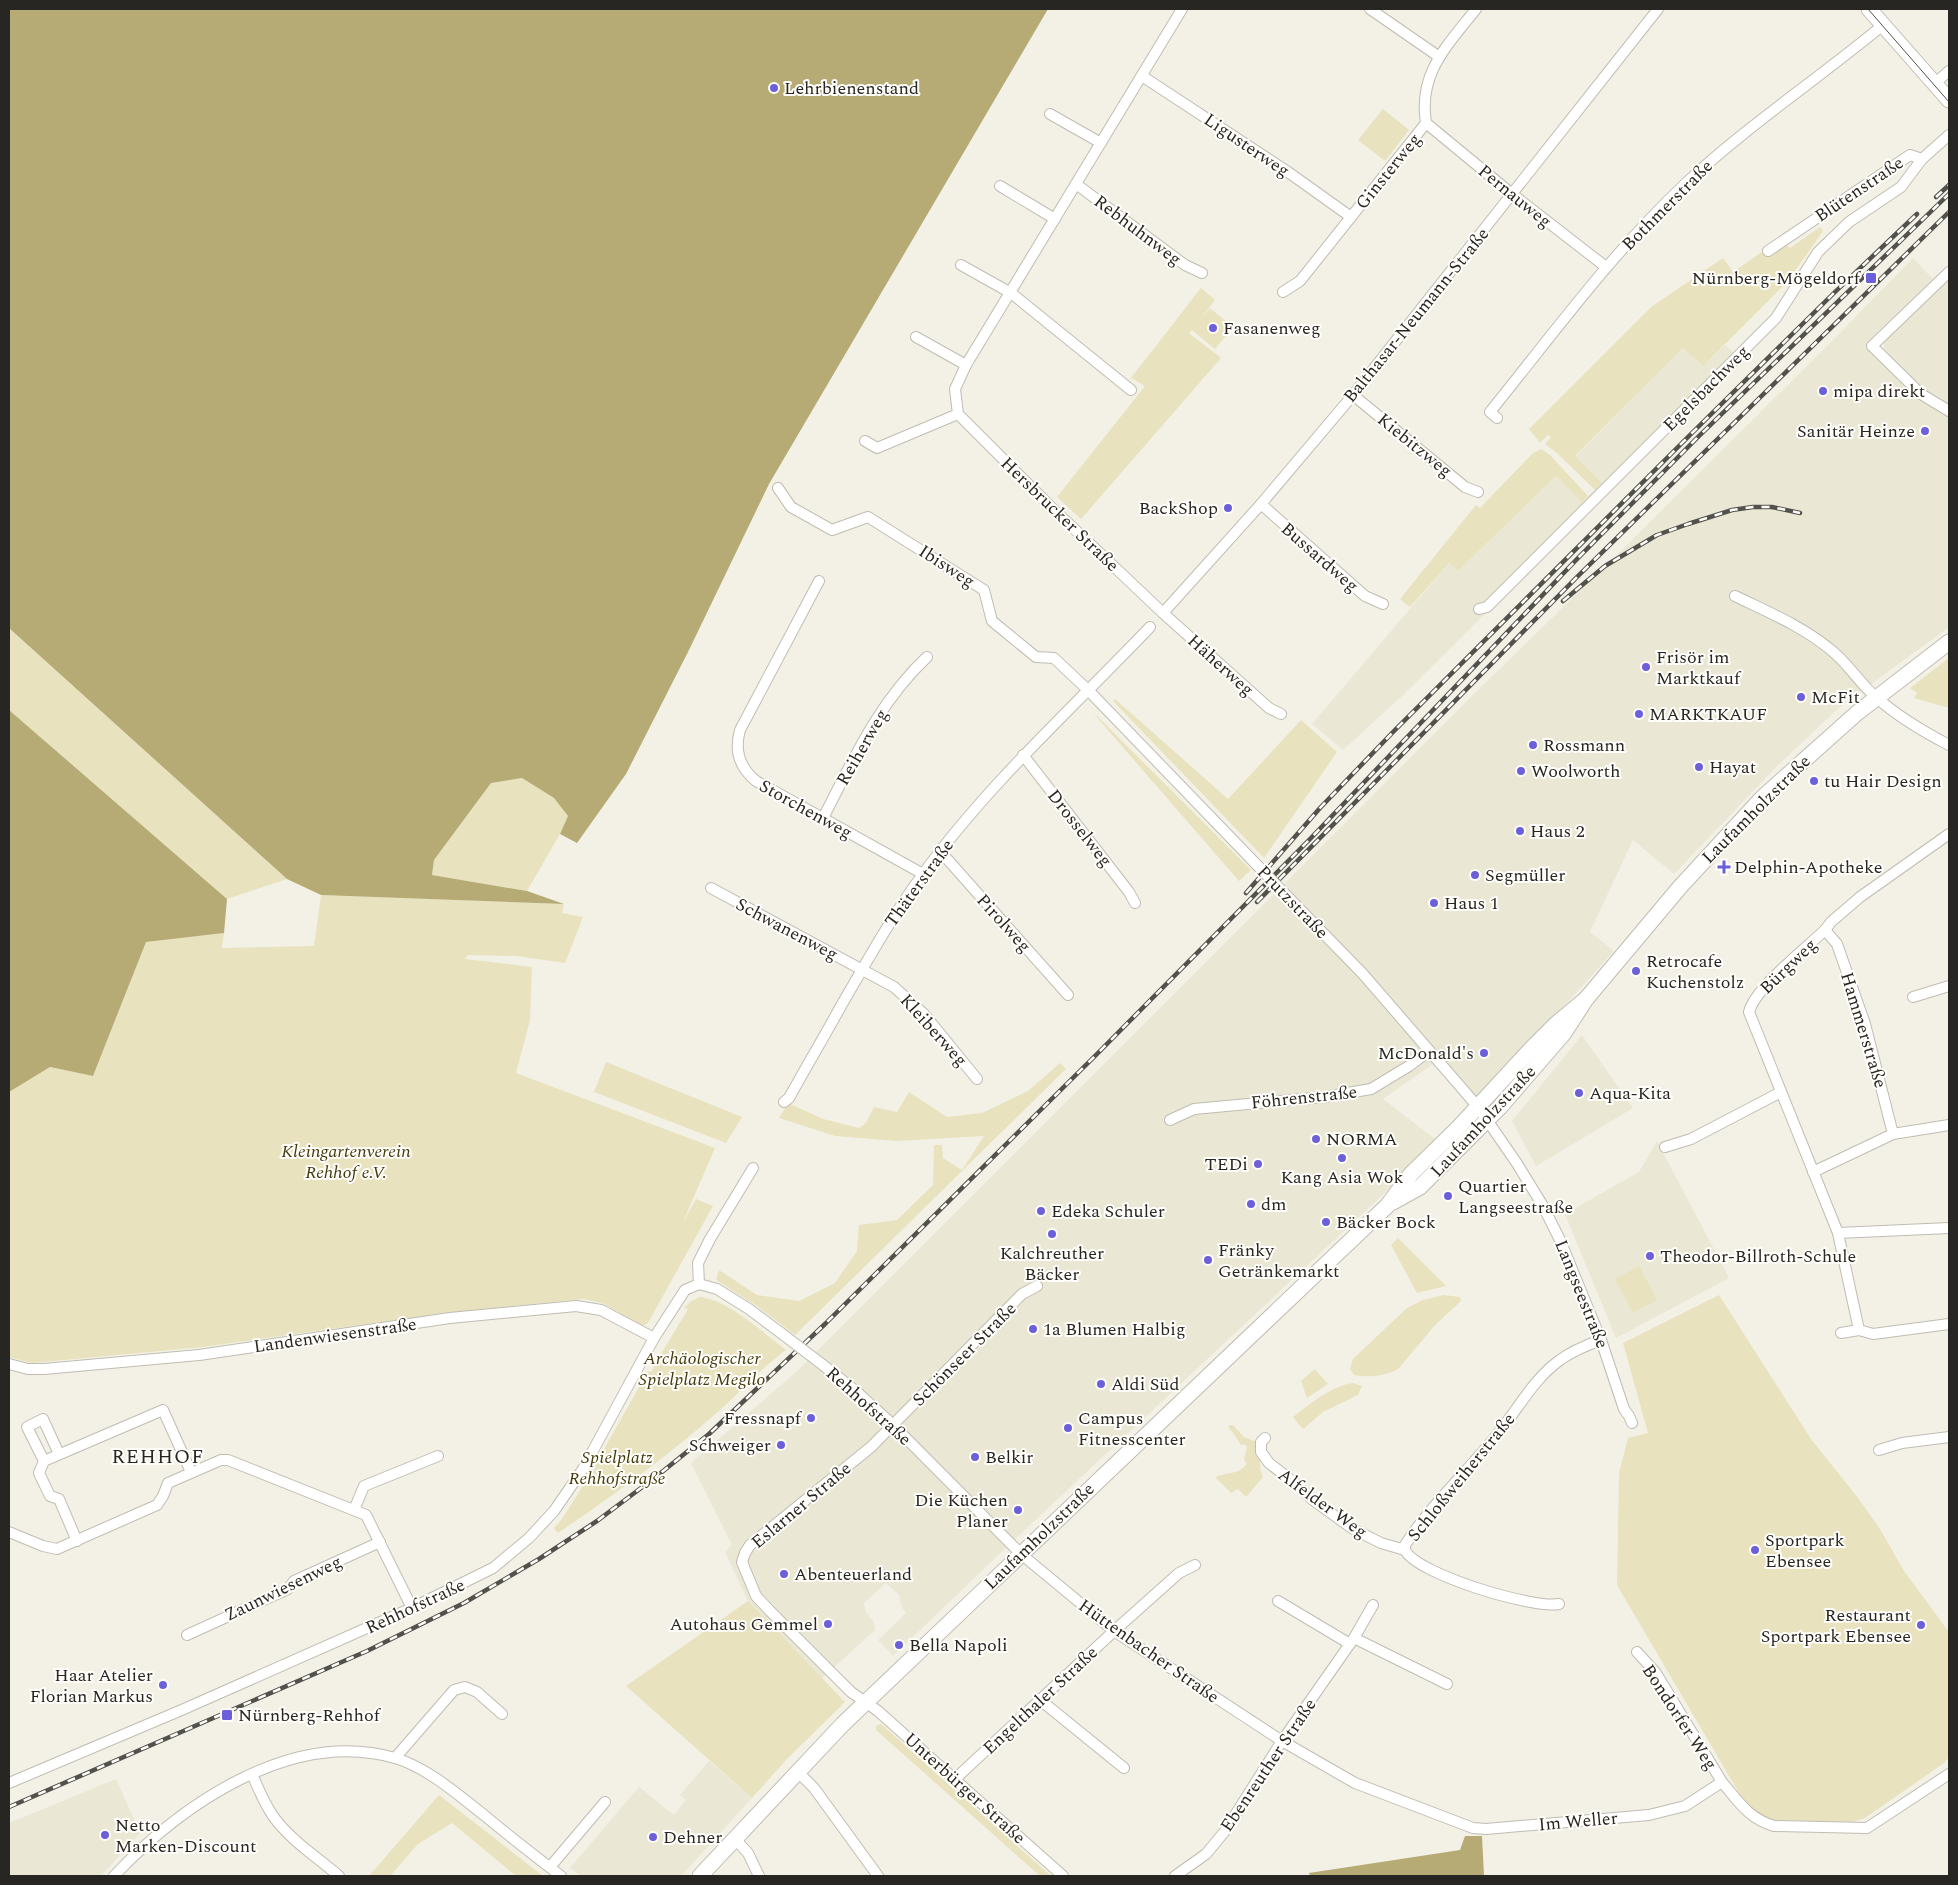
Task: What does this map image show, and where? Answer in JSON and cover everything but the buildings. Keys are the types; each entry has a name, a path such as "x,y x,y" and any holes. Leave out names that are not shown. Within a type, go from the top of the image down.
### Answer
{"main road":[{"path":"1869,9 1949,100"},
{"name":"Laufamholzstraße","path":"1387,1206 1420,1187 1487,1121 1564,1033 1586,999 1680,887 1751,809 1796,766 1876,698 1949,642"},
{"name":"Laufamholzstraße","path":"700,1876 797,1771 865,1702 1387,1206 1411,1174 1556,1024 1586,999"}],"street":[{"path":"865,441 878,448 958,414 955,388 966,365 1182,9"},
{"path":"1370,9 1438,56"},
{"name":"Ginsterweg","path":"1283,292 1300,281 1426,123 1424,110 1426,88 1438,56 1476,9"},
{"name":"Balthasar-Neumann-Straße","path":"1163,613 1261,504 1353,395 1658,9"},
{"name":"Bothmerstraße","path":"1497,418 1490,412 1606,267 1685,184 1762,119 1884,25"},
{"path":"1934,84 1949,71"},
{"name":"Ligusterweg","path":"1142,76 1288,172 1351,217"},
{"path":"1050,114 1101,143"},
{"name":"Pernauweg","path":"1426,123 1512,194 1606,267"},
{"name":"Blütenstraße","path":"1768,252 1910,155 1922,159 1949,134"},
{"name":"Egelsbachweg","path":"1479,608 1487,607 1776,318 1818,252 1850,222 1901,187 1922,159"},
{"name":"Rebhuhnweg","path":"1076,184 1185,265 1202,273"},
{"path":"1000,186 1055,219"},
{"path":"961,265 1011,293 1130,390"},
{"path":"1949,272 1872,346 1921,394 1949,411"},
{"path":"916,337 966,365"},
{"name":"Kiebitzweg","path":"1353,395 1466,487 1478,492"},
{"name":"Hersbrucker Straße","path":"958,414 1163,613"},
{"name":"Ibisweg","path":"778,488 790,507 832,530 868,517 938,559 984,590 992,621 1036,657 1054,658 1089,691"},
{"name":"Bussardweg","path":"1261,504 1365,596 1383,604"},
{"name":"Storchenweg","path":"819,582 740,730 737,740 740,760 748,775 756,781 923,874"},
{"path":"1734,596 1797,626 1829,648 1837,654 1876,698 1898,715 1949,746"},
{"name":"Häherweg","path":"1163,613 1269,708 1280,714"},
{"path":"1089,691 1150,627"},
{"name":"Reiherweg","path":"823,818 872,724 912,671 927,657"},
{"name":"Thäterstraße","path":"784,1102 790,1098 893,917 940,851 1023,755 1089,691"},
{"name":"Prutzstraße","path":"1089,691 1363,974 1478,1106 1487,1121"},
{"name":"Drosselweg","path":"1023,755 1129,892 1134,902"},
{"name":"Bürgweg","path":"1860,1330 1838,1233 1750,1017 1750,1008 1753,1001 1769,983 1825,930 1830,922 1860,897 1949,834"},
{"name":"Pirolweg","path":"940,851 1068,995"},
{"name":"Schwanenweg","path":"711,888 862,969"},
{"name":"Hammerstraße","path":"1825,930 1837,944 1865,1024 1893,1134"},
{"name":"Kleiberweg","path":"862,969 906,996 938,1029 977,1079"},
{"path":"1913,997 1949,986"},
{"name":"Föhrenstraße","path":"1170,1120 1194,1108 1324,1097 1371,1090 1429,1051"},
{"path":"1664,1147 1691,1139 1781,1092"},
{"name":"Langseestraße","path":"1487,1121 1522,1170 1554,1227 1601,1340 1624,1409 1632,1423"},
{"path":"1813,1172 1893,1134 1949,1125"},
{"path":"699,1284 698,1263 710,1239 753,1168"},
{"path":"1838,1233 1949,1228"},
{"name":"Rehhofstraße","path":"9,1783 412,1608 458,1587 493,1568 529,1538 554,1511 583,1469 654,1338 685,1290 699,1284 717,1289 749,1309 858,1393 893,1425 1020,1554"},
{"name":"Schönseer Straße","path":"893,1425 1022,1294 1037,1286"},
{"name":"Landenwiesenstraße","path":"9,1364 28,1369 44,1369 199,1355 450,1318 576,1306 601,1310 654,1338"},
{"path":"1841,1333 1860,1330 1873,1334 1949,1324"},
{"name":"Schloßweiherstraße","path":"1558,1604 1550,1606 1538,1604 1476,1588 1430,1569 1410,1558 1405,1550 1409,1539 1440,1498 1496,1436 1532,1388 1549,1369 1560,1360 1601,1340"},
{"path":"77,1541 59,1499 50,1496 39,1473 44,1461 163,1410 192,1472"},
{"path":"44,1461 27,1426 43,1419 59,1454"},
{"name":"Eslarner Straße","path":"865,1702 847,1689 756,1596 742,1562 750,1545 871,1446 893,1425"},
{"path":"1879,1450 1902,1443 1949,1437"},
{"name":"Alfelder Weg","path":"1265,1438 1261,1442 1261,1452 1269,1463 1313,1500 1353,1529 1381,1543 1405,1550"},
{"path":"354,1510 364,1486 438,1456"},
{"path":"9,1532 43,1546 57,1549 157,1505 168,1483 221,1460 228,1460 366,1515 412,1608"},
{"name":"Zaunwiesenweg","path":"187,1635 288,1589 294,1581 380,1542"},
{"name":"Hüttenbacher Straße","path":"1020,1554 1114,1630 1282,1741"},
{"name":"Engelthaler Straße","path":"955,1779 1114,1630 1179,1573 1195,1565"},
{"path":"1278,1602 1352,1641 1447,1684"},
{"name":"Ebenreuther Straße","path":"1175,1876 1206,1854 1221,1836 1282,1741 1352,1641 1374,1605"},
{"name":"Bondorfer Weg","path":"1637,1652 1656,1673 1722,1782"},
{"path":"395,1758 454,1690 465,1687 476,1692 502,1714"},
{"path":"1039,1700 1124,1768"},
{"name":"Unterbürger Straße","path":"865,1702 878,1711 1063,1876"},
{"name":"Im Weller","path":"1282,1741 1355,1783 1472,1828 1486,1829 1649,1815 1685,1806 1722,1782"},
{"path":"114,1876 152,1838 182,1814 216,1792 252,1774 291,1760 322,1754 350,1752 395,1758 423,1771 450,1788 561,1876"},
{"path":"797,1771 814,1788 878,1876"},
{"path":"252,1774 268,1808 278,1822 289,1834 339,1876"},
{"path":"1722,1782 1749,1814 1761,1822 1774,1826 1867,1828 1949,1774"},
{"path":"550,1867 605,1802"},
{"path":"734,1838 748,1853 759,1876"}],"shaded area":[{"path":"9,9 1048,9 769,484 689,650 626,774 577,843 560,834 568,816 554,798 522,778 491,783 434,860 432,875 527,891 564,904 321,895 287,879 9,628"},
{"path":"1913,258 1933,279 1870,339 1884,350 1884,341 1949,276 1949,627 1841,706 1778,765 1674,874 1633,840 1590,932 1614,951 1476,1103 1436,1062 1383,1099 1439,1142 1014,1540 893,1656 878,1640 906,1613 902,1608 899,1595 886,1583 864,1603 866,1613 874,1622 875,1630 822,1678 748,1601 725,1552 732,1545 691,1463 796,1372 1476,692 1836,337"},
{"path":"1725,345 1742,360 1401,697 1343,750 1312,724 1449,563 1458,571 1556,476 1582,502 1602,483 1575,457 1683,348 1703,366"},
{"path":"9,710 227,899 224,933 146,942 93,1076 50,1067 9,1092"},
{"name":"Aqua-Kita","path":"1582,1035 1633,1108 1536,1166 1512,1121"},
{"name":"Theodor-Billroth-Schule","path":"1657,1141 1729,1278 1616,1338 1565,1214 1639,1172"},
{"path":"709,1761 752,1798 681,1876 581,1876 570,1868 639,1787 674,1815 686,1800 680,1795"},
{"path":"116,1779 140,1833 101,1876 9,1876 9,1823"},
{"path":"1465,1836 1482,1836 1484,1876 1310,1876 1309,1873 1460,1850"}],"green space":[{"path":"1383,109 1409,130 1385,161 1358,140"},
{"path":"1820,227 1823,231 1788,281 1703,366 1683,348 1575,456 1602,483 1595,490 1545,444 1551,437 1548,435 1540,443 1529,429 1651,307 1723,258 1733,272 1766,249 1785,243 1790,248"},
{"path":"1201,288 1215,300 1199,321 1210,308 1233,327 1215,349 1192,330 1189,333 1221,358 1081,519 1057,497 1145,386 1131,378"},
{"path":"1541,449 1550,455 1588,496 1582,502 1556,476 1458,571 1449,563 1410,607 1400,599 1476,505 1480,508 1533,453"},
{"path":"9,628 287,879 227,899 9,710"},
{"path":"1949,658 1949,708 1914,698 1917,693 1910,688"},
{"path":"1115,699 1228,799 1301,720 1337,752 1264,858 1113,701"},
{"path":"1094,714 1097,716 1251,870 1239,881"},
{"path":"522,778 554,798 568,816 560,834 527,891 432,875 434,860 491,783"},
{"name":"Kleingartenverein Rehhof e.V.","path":"321,895 564,904 562,913 583,917 565,963 516,956 468,955 465,959 532,967 530,1020 516,1073 715,1148 683,1222 696,1199 713,1206 648,1323 643,1326 602,1303 583,1299 446,1313 203,1347 32,1363 9,1357 9,1092 50,1067 93,1076 146,942 224,933 222,948 314,946"},
{"path":"606,1062 742,1117 726,1143 594,1092"},
{"path":"1060,1063 1066,1069 795,1335 757,1306 716,1280 719,1270 757,1295 799,1301 835,1283 857,1251 859,1225 897,1220 933,1185 934,1145 942,1145 943,1158 962,1170 984,1136 896,1141 835,1136 779,1118 788,1103 823,1119 859,1128 866,1123 874,1107 897,1112 909,1092 947,1117 982,1113 1028,1091"},
{"path":"1398,1238 1446,1286 1417,1293 1391,1245"},
{"path":"1639,1266 1657,1300 1633,1313 1615,1279"},
{"path":"1444,1295 1460,1297 1461,1301 1436,1324 1398,1369 1376,1376 1354,1375 1350,1369 1353,1359 1407,1308 1423,1300"},
{"name":"Sportpark Ebensee","path":"1719,1295 1811,1439 1858,1498 1880,1529 1904,1571 1949,1632 1949,1757 1944,1763 1865,1818 1852,1822 1774,1820 1749,1810 1617,1585 1619,1473 1628,1438 1648,1433 1623,1343"},
{"name":"Archäologischer Spielplatz Megilo","path":"700,1297 711,1299 734,1311 786,1350 680,1444 620,1490 558,1533 554,1528 562,1519 586,1481 648,1371 651,1372 654,1367 651,1365 661,1354 688,1309 684,1308 691,1301"},
{"path":"1315,1369 1328,1384 1307,1398 1301,1381"},
{"path":"1353,1383 1362,1386 1358,1395 1323,1412 1303,1429 1293,1417 1329,1392"},
{"path":"1233,1425 1244,1437 1257,1442 1263,1477 1246,1497 1238,1489 1231,1493 1215,1477 1236,1472 1247,1464 1244,1459 1247,1447 1244,1444 1241,1445 1228,1427"},
{"path":"748,1601 845,1702 787,1759 752,1798 626,1686"},
{"path":"881,1724 1051,1876 1040,1876 876,1730 876,1726"},
{"path":"439,1795 543,1876 516,1876 452,1823 418,1844 390,1876 369,1876"}],"tram line":[{"path":"1868,9 1949,102"}],"railway":[{"path":"1936,197 1949,185"},
{"path":"9,1807 367,1651 464,1603 539,1559 597,1521 709,1434 825,1324 1096,1055 1311,838 1578,558 1699,436 1949,194"},
{"path":"1257,902 1577,577 1949,212"},
{"path":"1246,893 1320,808 1394,731 1693,432 1917,214"},
{"path":"1563,601 1605,566 1657,535 1732,510 1772,507 1800,513"}],"place":[{"name":"Lehrbienenstand","path":"774,88"},
{"name":"Nürnberg-Mögeldorf","path":"1871,278"},
{"name":"Fasanenweg","path":"1213,328"},
{"name":"mipa direkt","path":"1823,391"},
{"name":"Sanitär Heinze","path":"1925,431"},
{"name":"BackShop","path":"1228,508"},
{"name":"Frisör im Marktkauf","path":"1646,667"},
{"name":"McFit","path":"1801,697"},
{"name":"MARKTKAUF","path":"1639,714"},
{"name":"Rossmann","path":"1533,745"},
{"name":"Hayat","path":"1699,767"},
{"name":"Woolworth","path":"1521,771"},
{"name":"tu Hair Design","path":"1814,781"},
{"name":"Haus 2","path":"1520,831"},
{"name":"Delphin-Apotheke","path":"1724,867"},
{"name":"Segmüller","path":"1475,875"},
{"name":"Haus 1","path":"1434,903"},
{"name":"Retrocafe Kuchenstolz","path":"1636,971"},
{"name":"McDonald's","path":"1484,1053"},
{"name":"Aqua-Kita","path":"1579,1093"},
{"name":"NORMA","path":"1316,1139"},
{"name":"Kang Asia Wok","path":"1342,1158"},
{"name":"TEDi","path":"1258,1164"},
{"name":"Quartier Langseestraße","path":"1448,1196"},
{"name":"dm","path":"1251,1204"},
{"name":"Edeka Schuler","path":"1041,1211"},
{"name":"Bäcker Bock","path":"1326,1222"},
{"name":"Kalchreuther Bäcker","path":"1052,1234"},
{"name":"Theodor-Billroth-Schule","path":"1650,1256"},
{"name":"Fränky Getränkemarkt","path":"1208,1260"},
{"name":"1a Blumen Halbig","path":"1033,1329"},
{"name":"Aldi Süd","path":"1101,1384"},
{"name":"Fressnapf","path":"811,1418"},
{"name":"Campus Fitnesscenter","path":"1068,1428"},
{"name":"Schweiger","path":"781,1445"},
{"name":"Belkir","path":"975,1457"},
{"name":"Die Küchen Planer","path":"1018,1510"},
{"name":"Sportpark Ebensee","path":"1755,1550"},
{"name":"Abenteuerland","path":"784,1574"},
{"name":"Autohaus Gemmel","path":"828,1624"},
{"name":"Restaurant Sportpark Ebensee","path":"1921,1625"},
{"name":"Bella Napoli","path":"899,1645"},
{"name":"Haar Atelier Florian Markus","path":"163,1685"},
{"name":"Nürnberg-Rehhof","path":"227,1715"},
{"name":"Netto Marken-Discount","path":"105,1835"},
{"name":"Dehner","path":"653,1837"}],"district":[{"name":"REHHOF","path":"158,1456"}],"park label":[{"name":"Spielplatz Rehhofstraße","path":"617,1467"}]}
